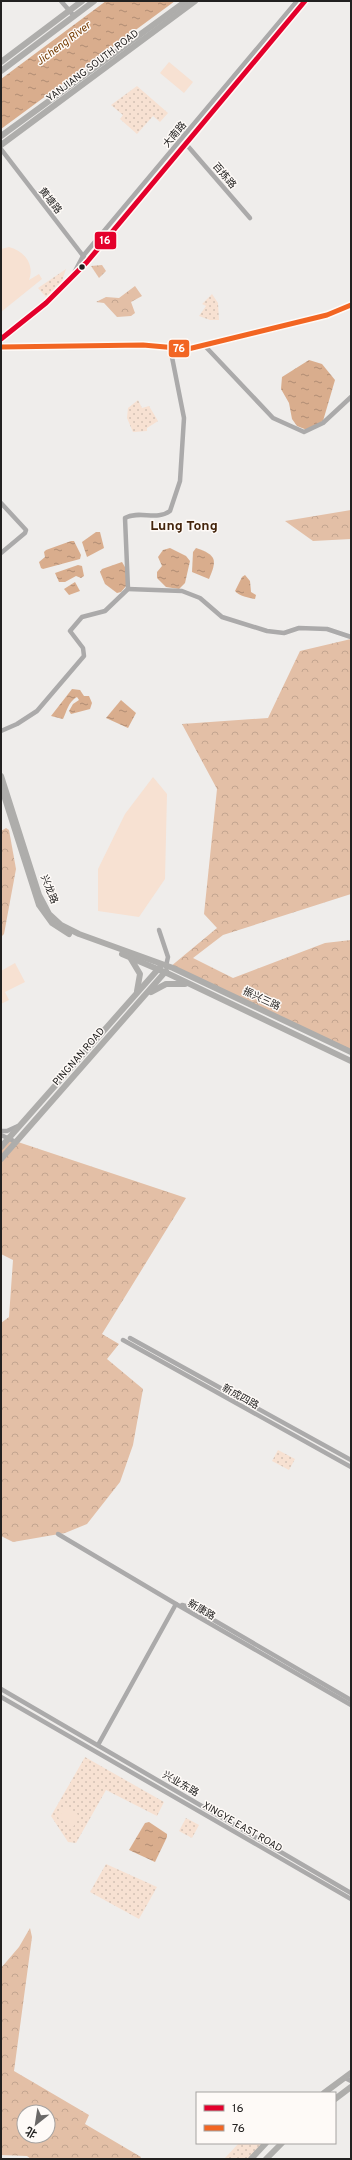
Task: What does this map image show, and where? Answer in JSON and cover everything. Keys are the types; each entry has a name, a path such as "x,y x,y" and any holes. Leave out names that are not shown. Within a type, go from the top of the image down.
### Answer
{"main road":[{"path":"1,62 82,1"},
{"path":"1,71 94,1"},
{"name":"YANJIANG SOUTH ROAD","path":"1,136 186,1"},
{"name":"YANJIANG SOUTH ROAD","path":"1,145 195,1"},
{"name":"兴龙路","path":"1,776 39,895 49,914 68,929 164,968"},
{"name":"兴龙路","path":"1,786 34,893 44,914 61,930 128,957 164,968"},
{"path":"128,957 135,964 140,974 137,992 143,998 166,984 190,985"},
{"name":"振兴三路","path":"164,968 190,985 351,1061"},
{"name":"振兴三路","path":"164,968 263,1009 351,1052"},
{"name":"PINGNAN ROAD","path":"1,1147 137,992 164,968"},
{"name":"PINGNAN ROAD","path":"1,1159 143,998 164,968"},
{"path":"325,2092 351,2073"},
{"path":"336,2098 351,2087"},
{"path":"251,2159 265,2144"},
{"path":"266,2159 281,2144"}],"street":[{"path":"61,1 74,16"},
{"name":"大南路","path":"69,282 83,256 297,1"},
{"name":"大南路","path":"1,339 46,304 87,262 305,1"},
{"name":"百炼路","path":"186,144 250,218"},
{"name":"黄塘路","path":"1,149 87,262"},
{"path":"1,348 143,345 188,349 327,315 351,305"},
{"path":"204,345 273,418 304,432 323,423 351,397"},
{"path":"128,589 125,518 130,514 166,514 170,511 180,481 184,418 170,347"},
{"path":"1,502 26,532 1,553"},
{"path":"1,731 17,724 37,711 84,656 83,648 70,631 82,616 105,611 128,589 182,591 200,598 222,616 267,631 284,632 299,628 327,630 351,638"},
{"path":"159,930 168,957 164,968"},
{"path":"1,1131 7,1132 23,1123"},
{"path":"1,1135 16,1142"},
{"name":"新成四路","path":"130,1338 351,1460"},
{"name":"新成四路","path":"123,1340 351,1467"},
{"path":"58,1534 176,1604 98,1745"},
{"name":"新康路","path":"176,1604 193,1608 351,1700"},
{"name":"新康路","path":"176,1604 351,1705"},
{"name":"兴业东路","path":"1,1689 351,1893"},
{"name":"XINGYE EAST ROAD","path":"1,1696 351,1900"},
{"path":"345,2078 351,2081"}],"shaded area":[{"path":"169,62 193,82 184,93 160,73"},
{"path":"137,86 168,113 160,122 153,116 137,134 120,119 123,115 111,105"},
{"path":"9,247 24,255 27,259 31,269 29,280 39,274 42,279 1,312 1,249"},
{"path":"66,269 62,281 46,297 38,288"},
{"path":"212,294 218,303 219,320 210,320 199,316 206,306 202,304"},
{"path":"138,400 142,408 149,406 158,421 147,428 147,431 133,432 127,418 128,408"},
{"path":"153,777 167,794 165,879 139,917 98,911 98,869 125,814"},
{"path":"15,963 25,982 5,992 9,1000 1,1004 1,971"},
{"path":"278,1450 295,1459 289,1470 272,1461"},
{"path":"85,1757 164,1802 157,1816 106,1790 76,1843 68,1842 51,1816"},
{"path":"65,1807 80,1816 73,1827 58,1818"},
{"path":"186,1818 199,1825 192,1838 179,1831"},
{"path":"106,1864 157,1887 139,1919 90,1892"},
{"path":"238,2144 262,2144 248,2159 224,2159"}],"green space":[{"path":"102,265 106,271 99,278 91,266"},
{"path":"135,286 142,296 131,302 135,313 131,316 117,317 104,303 96,302 106,297 119,298"},
{"path":"351,510 351,539 313,541 285,521"},
{"path":"351,639 351,894 223,935 193,958 233,978 325,943 351,940 351,1053 170,967 217,928 204,914 217,789 182,724 268,718 300,651"},
{"path":"6,828 9,830 16,869 4,934 1,937 1,831"},
{"path":"9,1139 186,1198 102,1334 119,1344 107,1359 143,1389 133,1445 120,1482 87,1524 65,1533 13,1542 1,1536 1,1323 9,1317 13,1260 1,1254 1,1147"},
{"path":"30,1928 32,1937 14,2071 89,2115 85,2124 141,2157 140,2159 31,2159 27,2156 1,2155 1,1968 19,1947"}],"water":[{"name":"Jicheng River","path":"106,1 175,1 1,129 1,79"},
{"path":"309,360 322,364 335,380 323,421 307,430 297,426 292,419 289,403 281,389 282,377"},
{"path":"96,532 100,532 104,548 87,557 82,542"},
{"path":"74,541 81,555 80,559 43,569 41,568 39,562 45,557 44,552 46,550"},
{"path":"170,548 186,556 190,561 185,583 179,589 166,587 157,578 157,572 162,566 158,557 163,550"},
{"path":"196,548 208,553 213,559 214,563 209,579 192,572 193,552"},
{"path":"122,562 125,567 127,585 121,592 117,593 105,584 100,572 102,569"},
{"path":"78,565 82,566 84,576 81,578 76,576 65,582 59,582 55,573"},
{"path":"245,575 250,581 251,592 256,595 255,599 235,591 242,577"},
{"path":"75,582 80,591 69,595 64,589"},
{"path":"72,689 80,690 84,696 89,696 92,703 90,709 71,714 69,711 73,704 79,700 77,697 70,704 63,719 51,716"},
{"path":"121,700 136,713 128,728 106,718"},
{"path":"149,1822 167,1834 155,1862 129,1850 145,1823"}],"transit line":[{"name":"16","path":"1,339 46,303 87,262 305,1"},
{"name":"76","path":"1,347 143,345 188,349 327,315 351,305"}],"district":[{"name":"Lung Tong","path":"184,525"}]}
